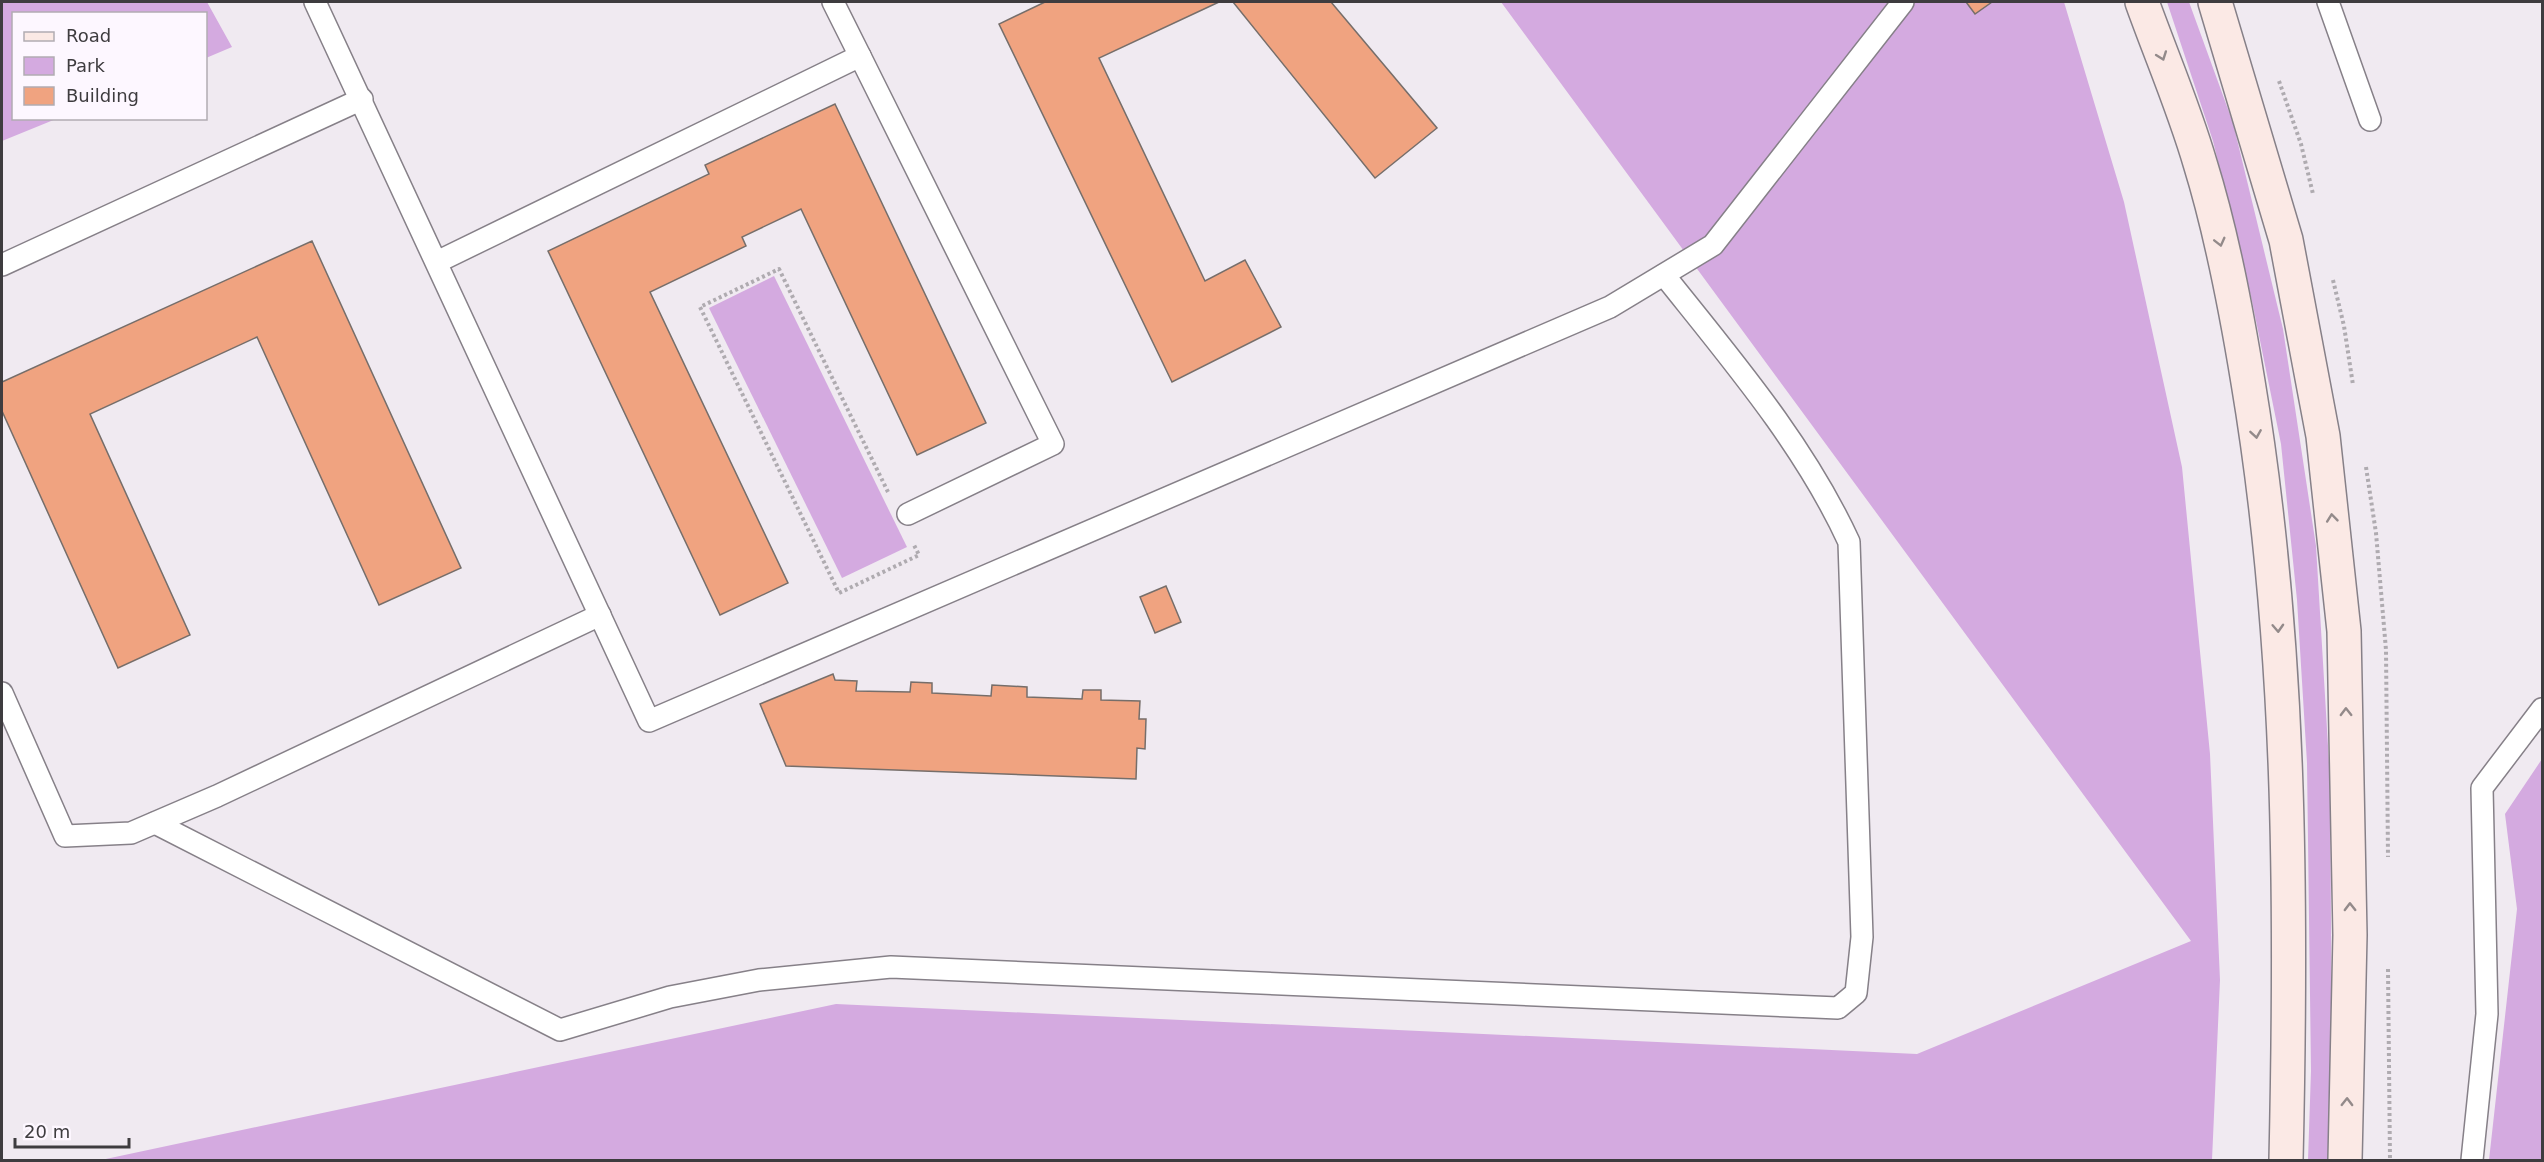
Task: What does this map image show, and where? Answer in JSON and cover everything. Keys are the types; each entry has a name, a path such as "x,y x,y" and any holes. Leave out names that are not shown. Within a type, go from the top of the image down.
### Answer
{"street":[{"path":"2142,2 2200,163 2235,305 2259,451 2276,596 2285,757 2289,1014 2286,1161"},
{"path":"2215,2 2286,240 2323,436 2344,631 2350,935 2346,1161"}],"lane":[{"path":"315,2 649,721 1610,307 1713,244 1903,2"},
{"path":"833,2 1053,444 904,516"},
{"path":"2328,2 2370,120"},
{"path":"437,262 860,56"},
{"path":"2,265 362,99"},
{"path":"154,823 560,1030 670,997 748,982 891,967 1838,1008 1856,993 1862,938 1849,542 1831,504 1754,388 1664,275"},
{"path":"2,693 65,836 131,833 600,615"},
{"path":"2472,1161 2487,1014 2482,788 2542,709"}],"path":[{"path":"779,269 904,516 919,555 839,593 700,308 779,269"}],"green space":[{"path":"2,2 207,2 232,47 207,58 207,12 12,12 12,120 54,120 2,141"},
{"path":"1501,2 2064,2 2124,202 2182,467 2210,754 2220,980 2212,1160 101,1160 836,1004 1917,1054 2191,941"},
{"path":"2167,2 2189,2 2233,123 2283,329 2316,546 2330,779 2332,1066 2329,1160 2308,1160 2311,1071 2307,763 2297,600 2281,444 2252,301 2213,141"},
{"path":"774,276 907,547 842,578 709,308"},
{"path":"2542,759 2542,1160 2489,1160 2517,909 2505,814"}],"building":[{"path":"1045,2 1219,2 1099,58 1205,281 1245,260 1281,327 1172,382 999,24"},
{"path":"1233,2 1331,2 1437,128 1375,178"},
{"path":"1966,2 1992,2 1975,14"},
{"path":"835,104 986,423 917,455 801,209 742,237 746,246 650,292 788,583 720,615 548,251 709,174 705,165"},
{"path":"312,241 461,568 379,605 257,337 90,414 190,635 118,668 2,411 2,382"},
{"path":"1166,586 1181,622 1155,633 1140,597"},
{"path":"833,674 835,680 857,681 856,691 910,692 911,682 932,683 932,693 991,696 992,685 1027,687 1027,697 1082,699 1083,690 1101,690 1101,700 1140,701 1139,719 1146,719 1145,749 1137,748 1136,779 786,766 760,704"}]}
